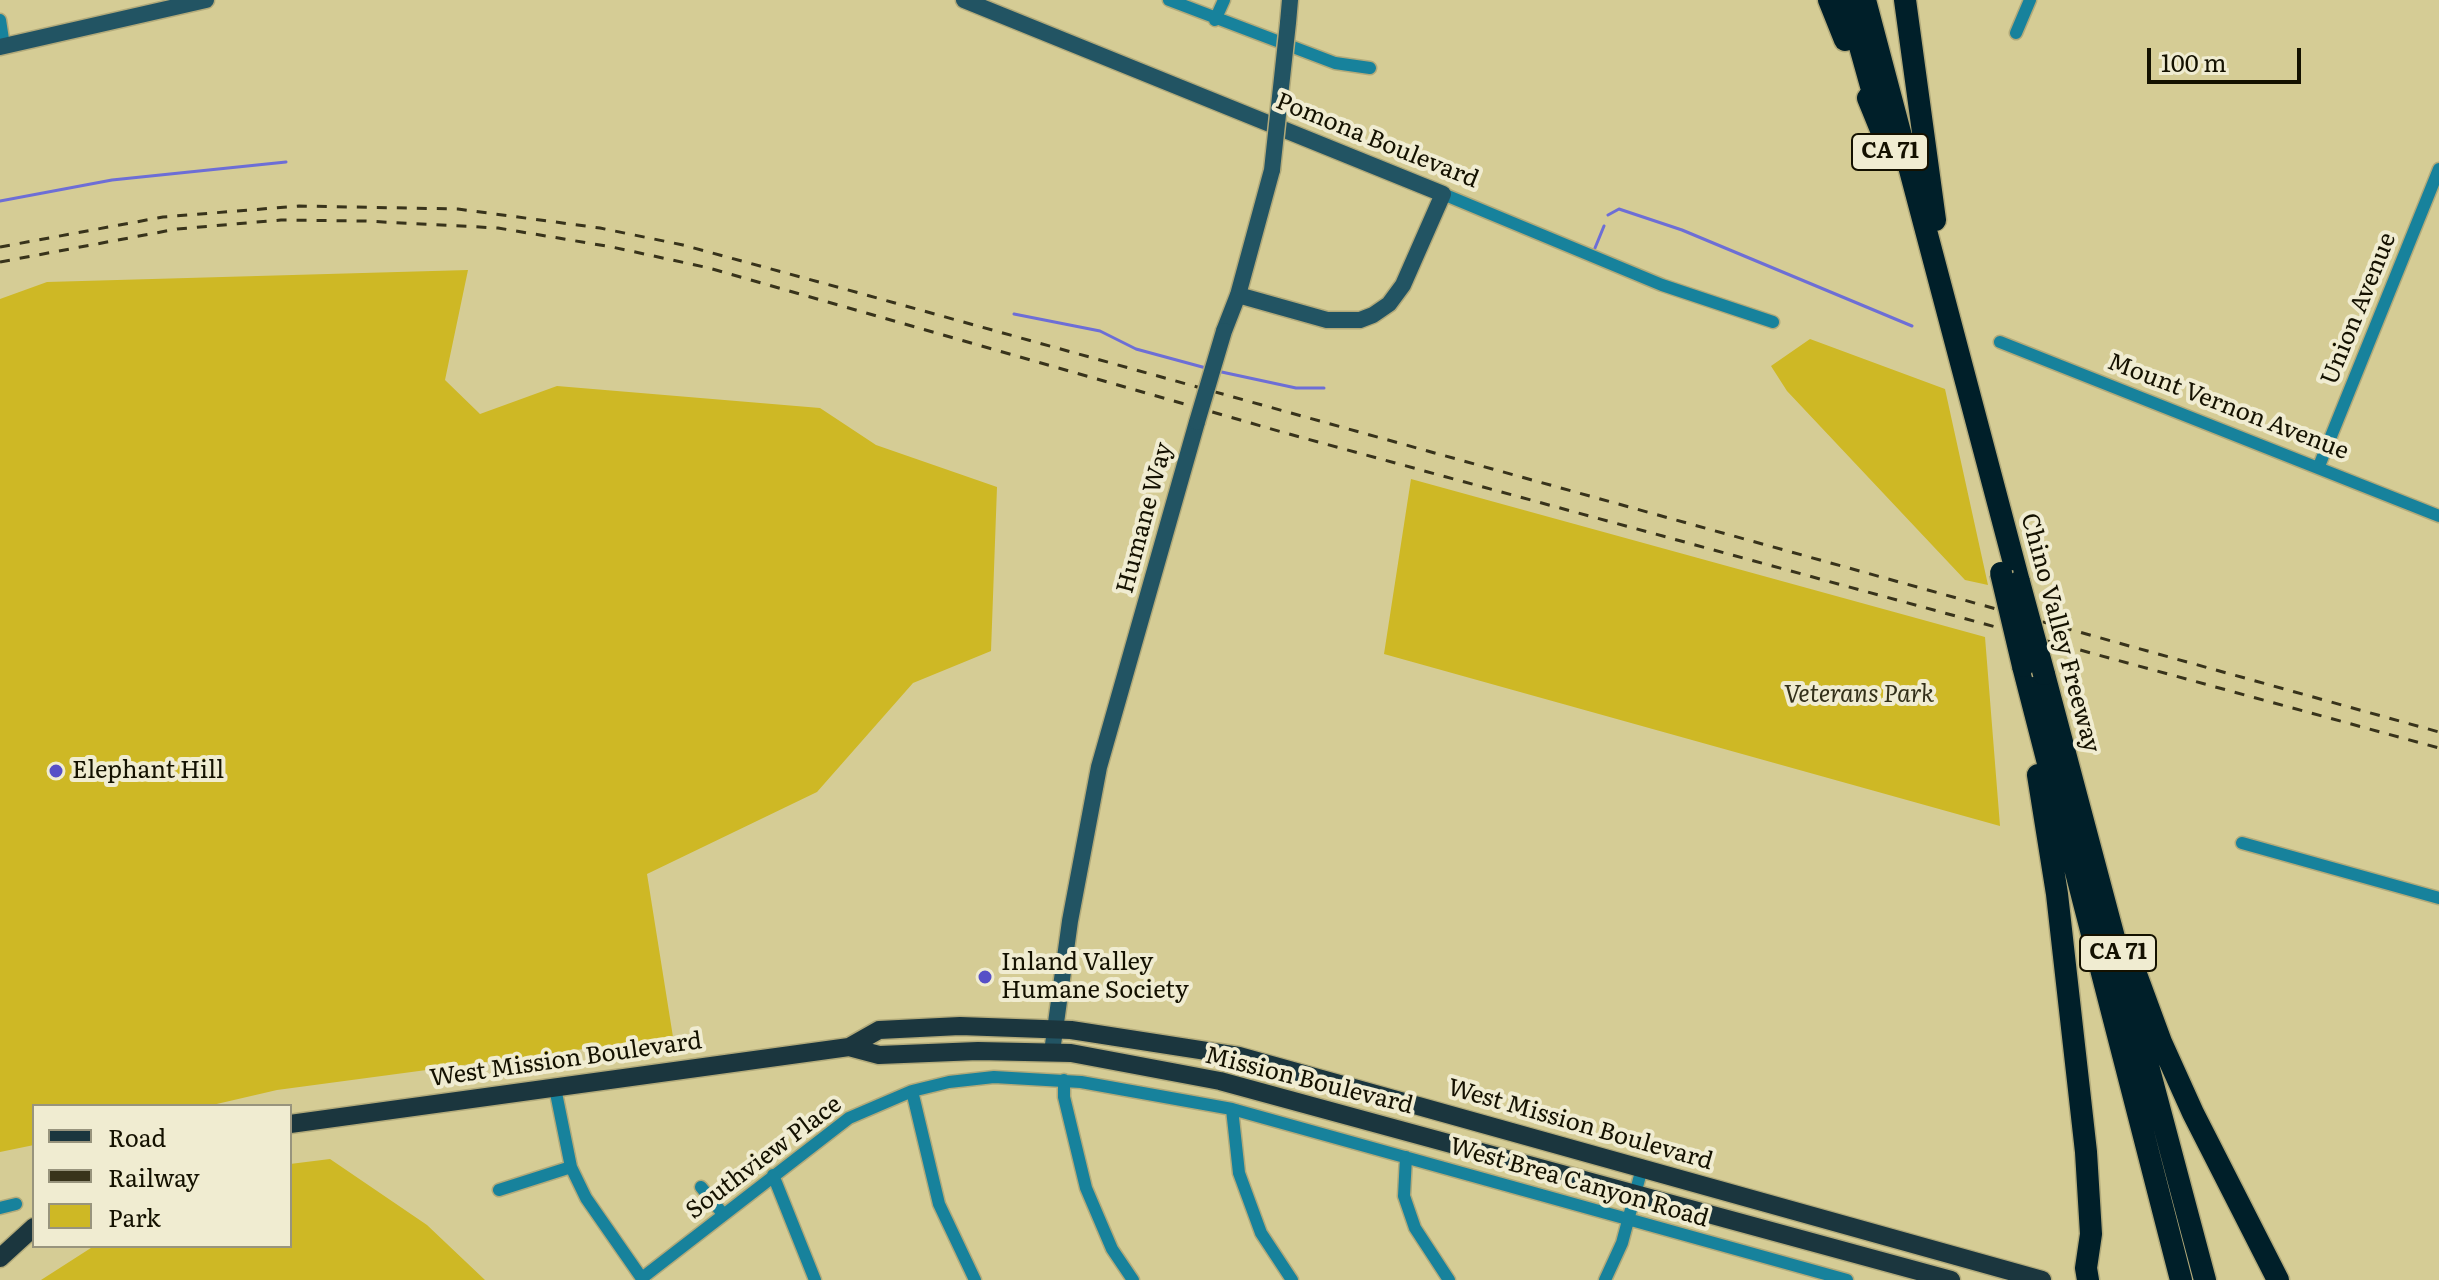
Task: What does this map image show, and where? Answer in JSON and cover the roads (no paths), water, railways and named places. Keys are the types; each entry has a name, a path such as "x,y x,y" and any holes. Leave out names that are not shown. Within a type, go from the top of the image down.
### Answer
{"highway":[{"path":"1829,0 1890,152"},
{"name":"Chino Valley Freeway","path":"1847,0 1890,152 1941,303"},
{"name":"Chino Valley Freeway","path":"1865,0 2181,1280"},
{"path":"1905,0 1941,254 1941,303"},
{"path":"2032,676 2029,718 2057,894 2086,1152 2091,1234 2086,1268 2088,1280"},
{"name":"Chino Valley Freeway","path":"2032,676 2105,894 2205,1280"},
{"path":"2105,894 2161,1042 2193,1113 2278,1280"}],"main road":[{"path":"849,1047 879,1030 960,1026 1053,1029"},
{"name":"West Mission Boulevard","path":"1053,1029 1216,1051 2042,1280"},
{"name":"West Mission Boulevard","path":"292,1124 719,1062 849,1047"},
{"name":"Mission Boulevard","path":"849,1047 879,1055 1052,1052 1220,1081 1951,1280"},
{"path":"1281,1097 1300,1092 1339,1099 1346,1085"},
{"path":"0,1258 32,1229"}],"street":[{"path":"0,20 2,46 206,0"},
{"name":"Pomona Boulevard","path":"964,0 1662,285 1773,322"},
{"path":"1169,0 1335,63 1370,68"},
{"path":"1215,20 1224,0"},
{"name":"Humane Way","path":"1052,1052 1083,841 1099,767 1272,170 1290,0"},
{"path":"2016,33 2030,0"},
{"name":"Union Avenue","path":"2319,466 2439,169"},
{"path":"1238,295 1327,320 1360,320 1373,315 1389,304 1403,285 1443,194"},
{"name":"Mount Vernon Avenue","path":"2000,342 2439,516"},
{"path":"2242,843 2439,898"},
{"name":"Southview Place","path":"642,1279 849,1118 912,1091 949,1082 994,1077 1064,1080"},
{"path":"1064,1080 1064,1097 1086,1188 1112,1249 1133,1280"},
{"name":"West Brea Canyon Road","path":"1064,1080 1232,1109 1847,1280"},
{"path":"555,1088 571,1167 586,1198 642,1279"},
{"path":"912,1091 939,1204 975,1280"},
{"path":"1232,1109 1239,1173 1261,1233 1292,1280"},
{"path":"1406,1157 1404,1196 1412,1218 1449,1280"},
{"path":"499,1190 571,1167"},
{"path":"1605,1280 1629,1220 1642,1168"},
{"path":"773,1175 815,1280"},
{"path":"701,1187 723,1214"},
{"path":"0,1208 16,1204"}],"waterway":[{"path":"0,201 112,180 286,162"},
{"path":"1608,215 1619,209 1682,230 1912,326"},
{"path":"1595,248 1604,226"},
{"path":"1014,314 1100,331 1136,349 1206,368"},
{"path":"1217,371 1296,388 1324,388"}],"railway":[{"path":"0,247 163,217 299,206 458,209 600,228 683,245 841,288 2439,732"},
{"path":"0,262 177,229 281,220 498,228 612,247 709,268 1289,434 2439,748"}],"place":[{"name":"Elephant Hill","path":"56,771"},
{"name":"Inland Valley Humane Society","path":"985,977"}],"park label":[{"name":"Veterans Park","path":"1859,695"}]}
